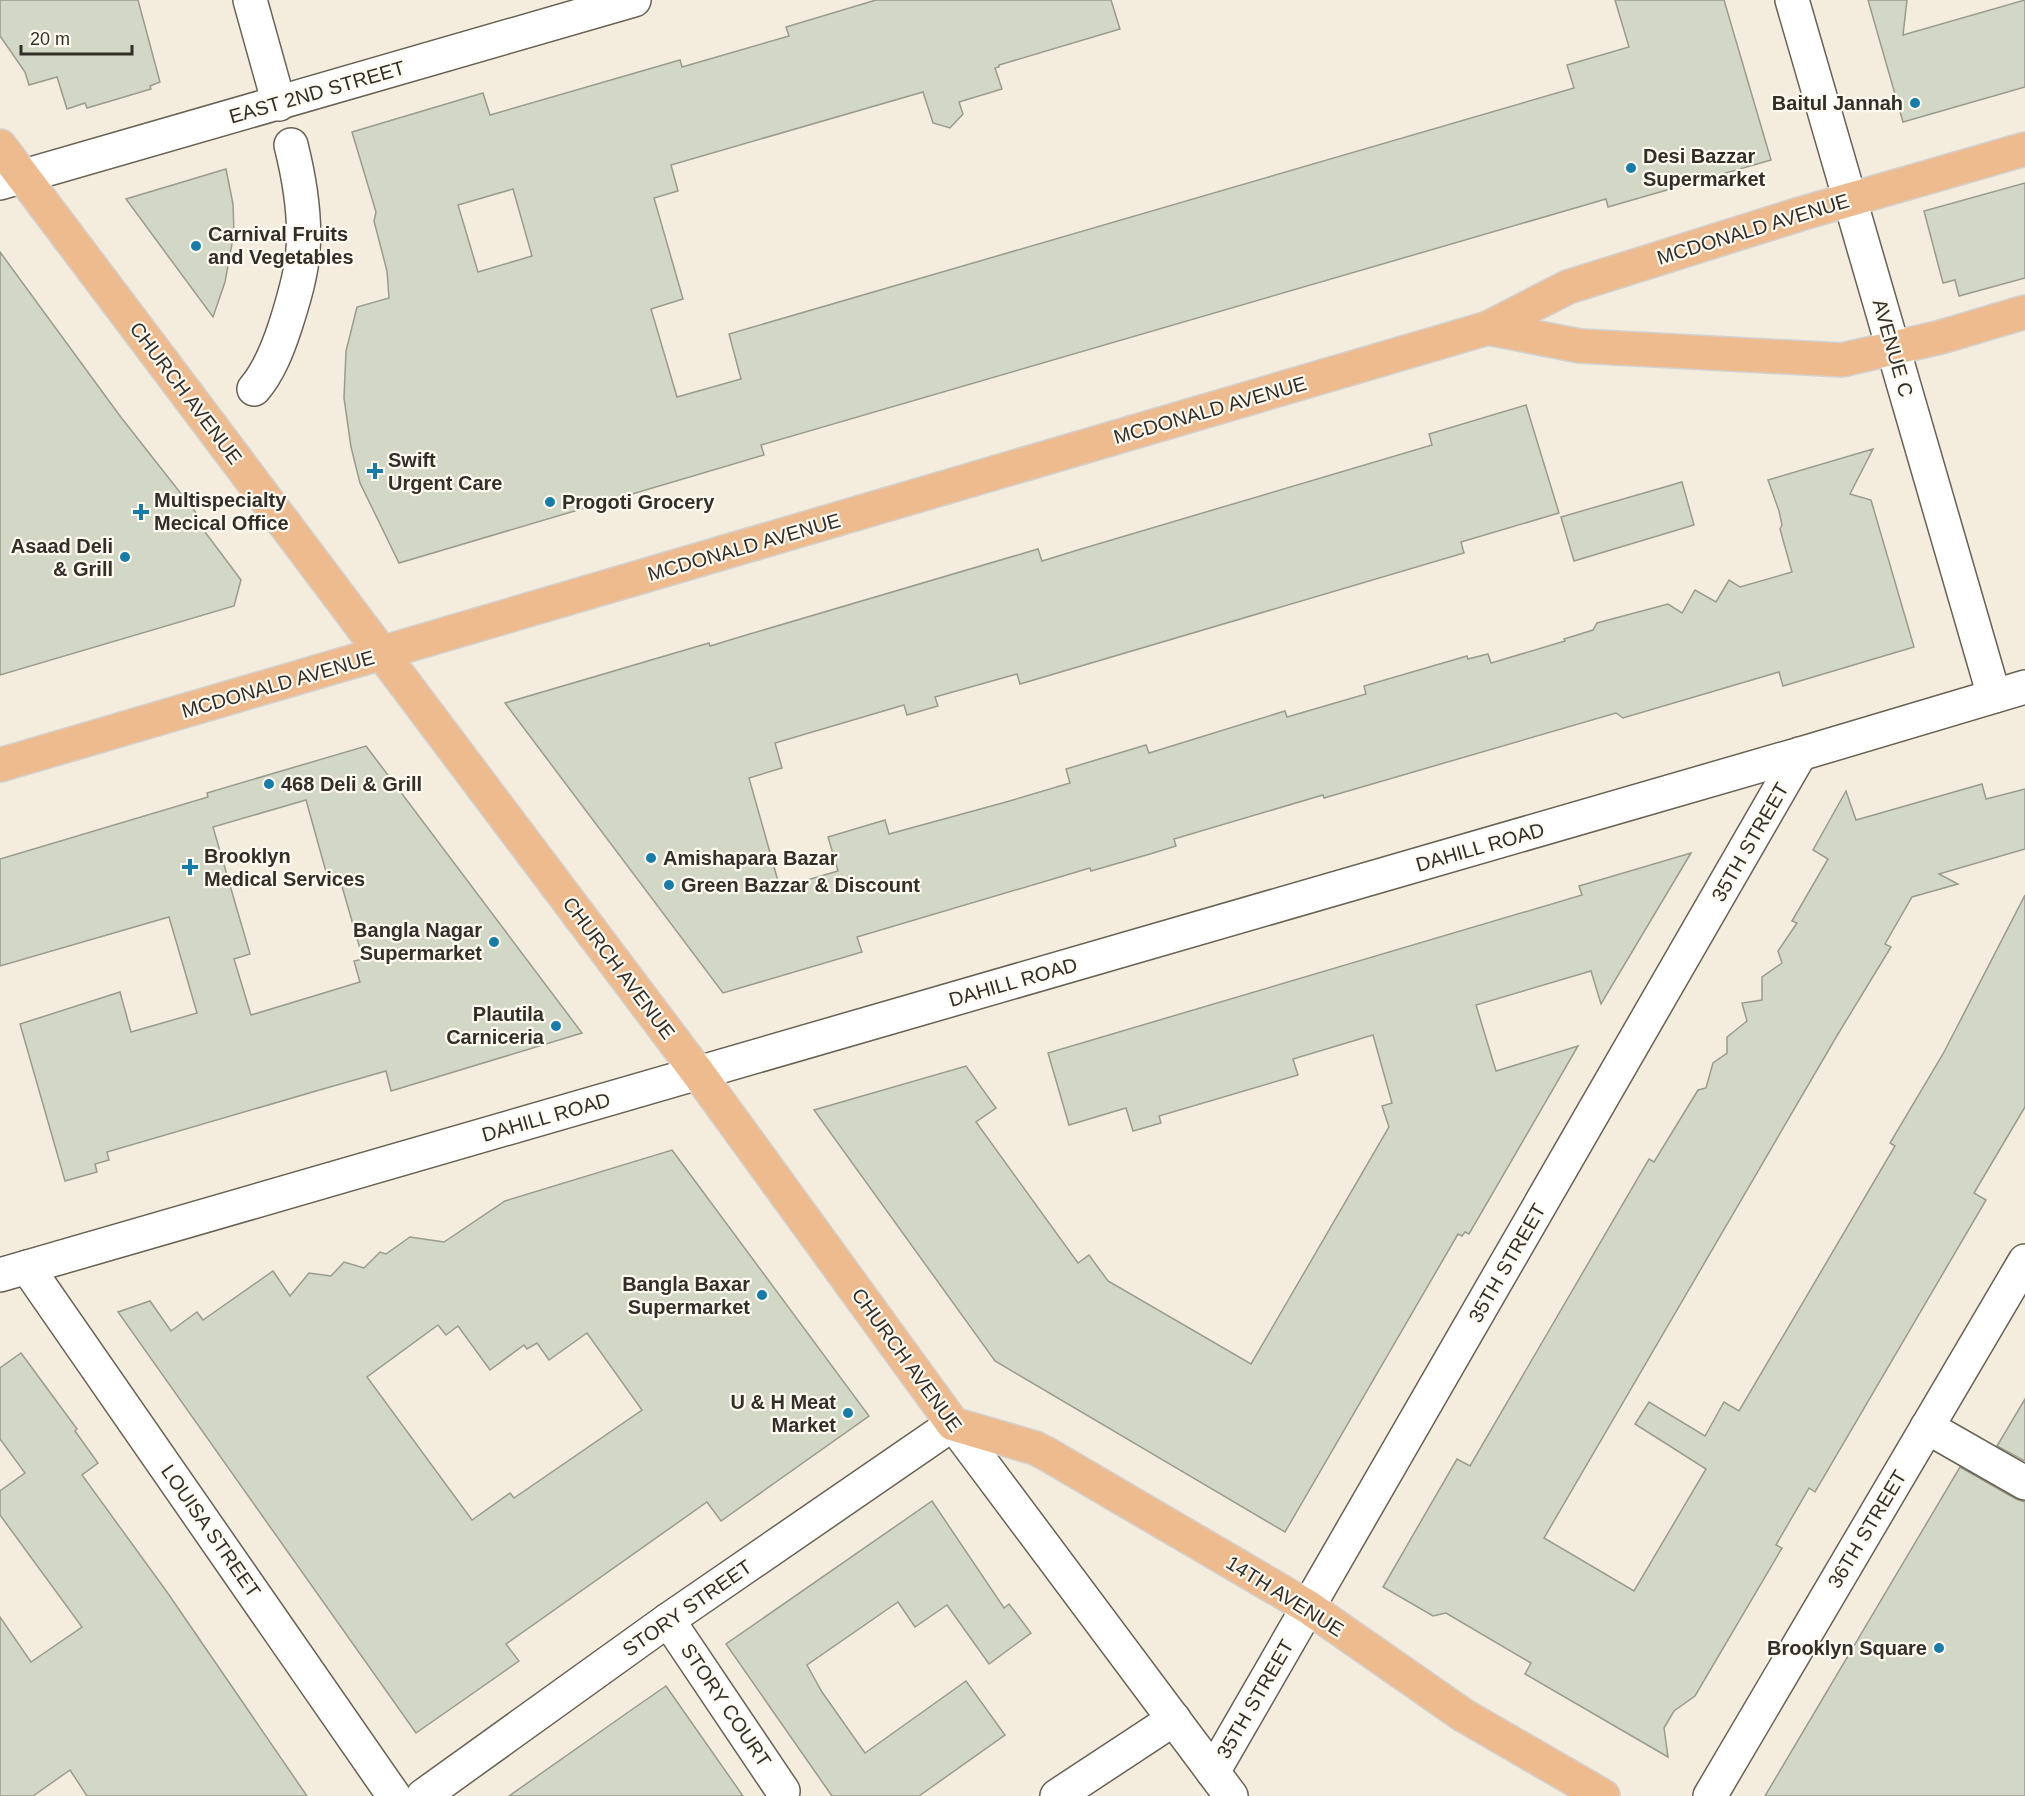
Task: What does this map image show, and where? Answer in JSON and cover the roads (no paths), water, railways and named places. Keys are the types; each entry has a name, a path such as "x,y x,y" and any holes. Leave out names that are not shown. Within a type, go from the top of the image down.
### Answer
{"main road":[{"name":"CHURCH AVENUE","path":"0,146 11,179 383,654 698,1073 953,1424"},
{"name":"MCDONALD AVENUE","path":"0,765 1488,328 1568,287 1850,199 2025,149"},
{"name":"MCDONALD AVENUE","path":"1488,328 1580,346 1842,360 1941,337 2025,312"},
{"name":"14TH AVENUE","path":"953,1424 1046,1453 1308,1607 1463,1714 1603,1796"}],"street":[{"path":"250,0 279,104"},
{"name":"EAST 2ND STREET","path":"11,179 279,104 634,0"},
{"name":"AVENUE C","path":"1792,0 1893,348 2010,692"},
{"path":"254,389 271,362 281,338 294,298 302,258 303,211 298,172 291,145"},
{"name":"DAHILL ROAD","path":"14,1271 2010,692"},
{"name":"35TH STREET","path":"1222,1784 1308,1607 1800,754"},
{"name":"36TH STREET","path":"1710,1796 2025,1262"},
{"name":"LOUISA STREET","path":"14,1271 394,1796"},
{"name":"STORY STREET","path":"423,1796 669,1620 953,1424"},
{"name":"CHURCH AVENUE","path":"953,1424 1222,1784"},
{"path":"1927,1427 2025,1483"},
{"name":"STORY COURT","path":"669,1620 783,1791"},
{"path":"1057,1796 1174,1719"}],"place":[{"name":"Baitul Jannah","path":"1915,103"},
{"name":"Desi Bazzar Supermarket","path":"1631,168"},
{"name":"Carnival Fruits and Vegetables","path":"196,246"},
{"name":"Swift Urgent Care","path":"375,471"},
{"name":"Progoti Grocery","path":"550,502"},
{"name":"Multispecialty Mecical Office","path":"141,512"},
{"name":"Asaad Deli & Grill","path":"125,557"},
{"name":"468 Deli & Grill","path":"269,784"},
{"name":"Amishapara Bazar","path":"651,858"},
{"name":"Brooklyn Medical Services","path":"190,867"},
{"name":"Green Bazzar & Discount","path":"669,885"},
{"name":"Bangla Nagar Supermarket","path":"494,942"},
{"name":"Plautila Carniceria","path":"556,1026"},
{"name":"Bangla Baxar Supermarket","path":"762,1295"},
{"name":"U & H Meat Market","path":"848,1413"},
{"name":"Brooklyn Square","path":"1939,1648"}]}
